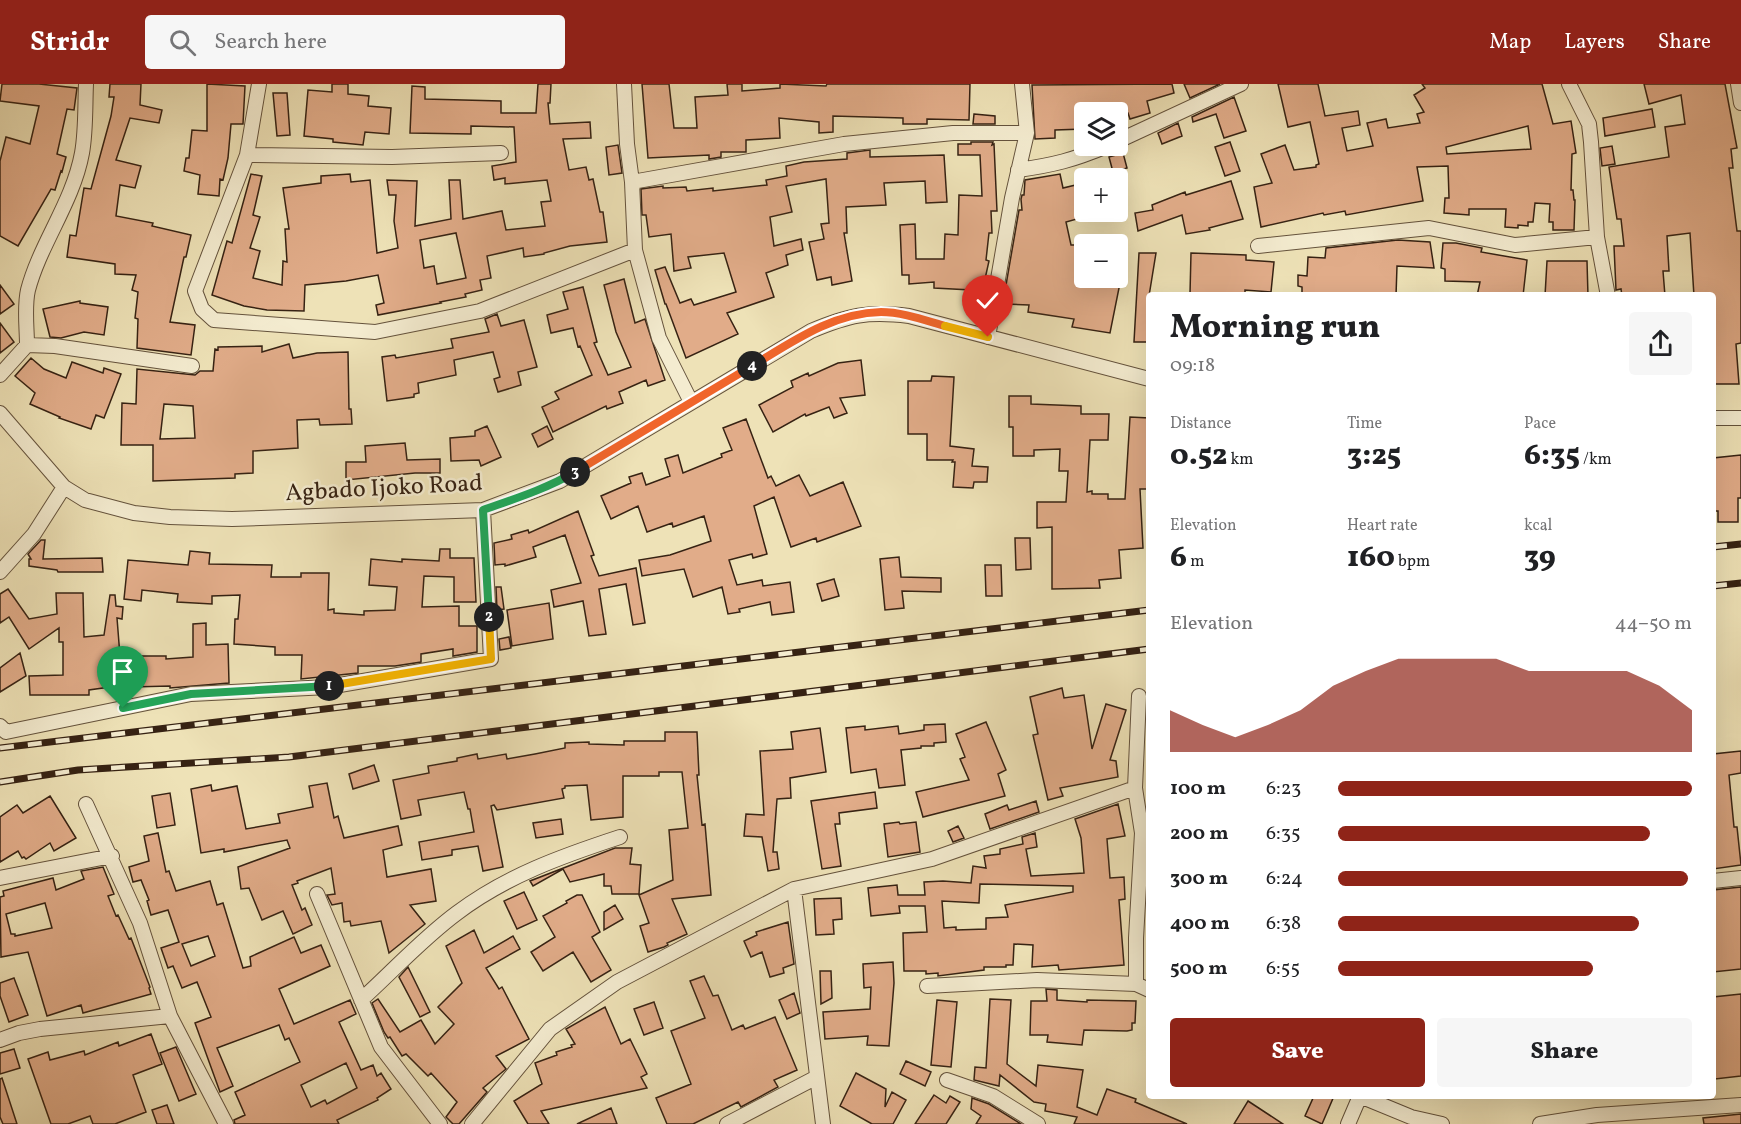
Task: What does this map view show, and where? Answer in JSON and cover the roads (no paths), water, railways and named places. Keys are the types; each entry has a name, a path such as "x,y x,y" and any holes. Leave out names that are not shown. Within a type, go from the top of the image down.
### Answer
{"street":[{"path":"0,375 27,345 29,288 51,233 65,207 82,153 86,84"},
{"path":"259,84 247,155 195,291 202,309 214,320 375,332 480,311 635,250"},
{"path":"624,84 635,250 659,338 692,402"},
{"path":"988,337 1018,170 1027,133 1022,84"},
{"path":"1128,136 1241,84"},
{"path":"1569,84 1588,124 1592,142 1597,237 1607,292"},
{"path":"1738,84 1741,103"},
{"path":"632,182 844,144 953,134 1027,133"},
{"path":"247,155 392,157 501,153"},
{"path":"1018,170 1055,165 1083,156"},
{"path":"1258,246 1429,228 1515,245 1597,237"},
{"name":"Agbado Ijoko Road","path":"0,413 64,487 85,500 134,513 232,519 483,510 560,481 811,331 845,317 881,312 909,316 1146,378"},
{"path":"27,345 55,346 192,366"},
{"path":"1716,418 1741,418"},
{"path":"0,572 34,534 64,487"},
{"path":"2,731 191,694 328,687 491,659 483,510"},
{"path":"927,986 1037,980 1143,987 1136,938 1145,832 1135,788 1139,696"},
{"path":"472,1124 549,1029 617,982 794,889 932,859 1135,788"},
{"path":"86,804 112,856 140,923 170,1016 226,1124"},
{"path":"361,1000 443,924 484,894 554,859 620,837"},
{"path":"0,878 112,856"},
{"path":"1716,881 1741,878"},
{"path":"794,889 823,1124"},
{"path":"317,894 381,1047 440,1124"},
{"path":"0,1040 40,1029 170,1016"},
{"path":"727,1124 817,1077"},
{"path":"947,1080 993,1096 1038,1124"},
{"path":"1348,1124 1359,1099"},
{"path":"1367,1099 1411,1117 1442,1124"},
{"path":"1540,1124 1597,1115 1678,1117 1741,1105"}],"railway":[{"path":"1716,547 1741,544"},
{"path":"1716,586 1741,583"},
{"path":"0,748 1146,610"},
{"path":"0,782 78,770 289,757 1146,649"}]}
